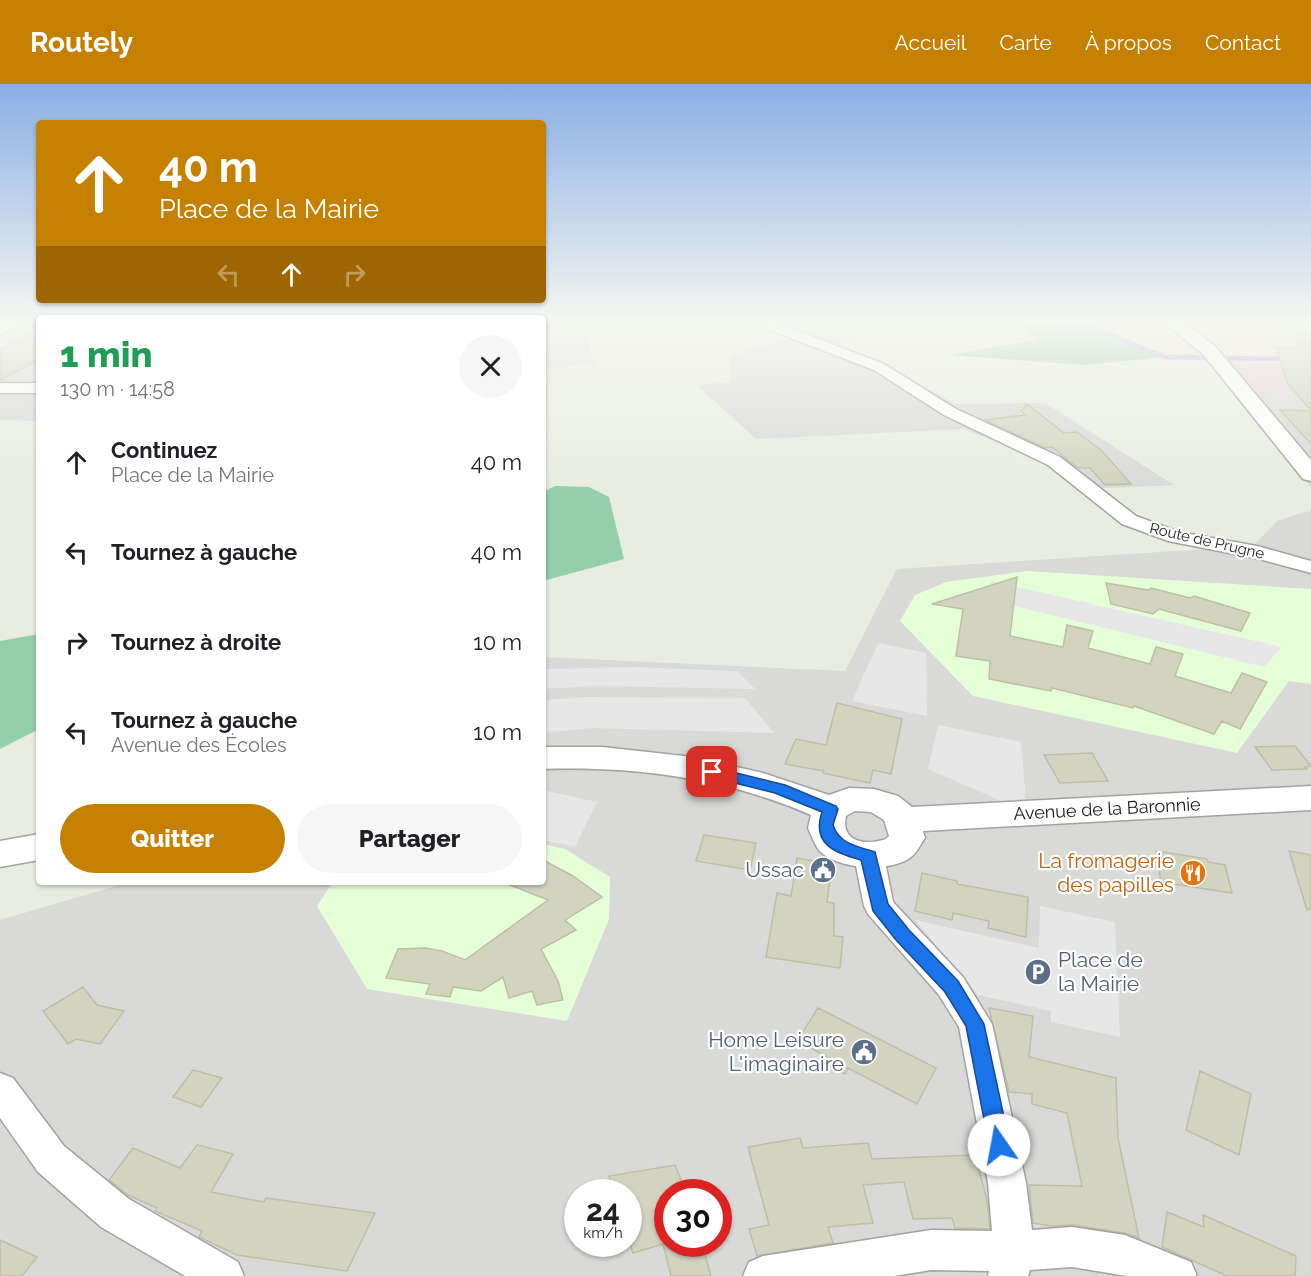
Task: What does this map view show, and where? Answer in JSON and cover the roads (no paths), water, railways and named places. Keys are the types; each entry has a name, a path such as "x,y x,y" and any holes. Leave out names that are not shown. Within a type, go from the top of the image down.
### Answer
{"street":[{"name":"Route de Prugne","path":"894,377 950,412 1053,461 1129,520 1175,537 1257,552 1311,567"},
{"path":"1232,377 1303,456 1311,474"},
{"path":"0,388 36,388"},
{"path":"546,758 574,757 638,761 712,772 780,789 831,809"},
{"name":"Avenue de la Baronnie","path":"903,819 1311,798"},
{"path":"849,800 874,800 886,804 903,819 907,828 907,837 902,845 882,855 869,856 844,849 828,834 825,825 831,809 849,800"},
{"path":"0,854 36,848"},
{"path":"869,856 879,906 951,986 975,1024 1007,1182 1011,1264"},
{"path":"0,1089 51,1159 109,1208 224,1276"},
{"path":"763,1276 931,1250 1011,1264 1072,1247 1125,1255 1177,1276"}],"place":[{"name":"Ussac","path":"823,870"},
{"name":"La fromagerie des papilles","path":"1193,873"},
{"name":"Place de la Mairie","path":"1038,972"},
{"name":"Home Leisure L'imaginaire","path":"864,1052"}]}
